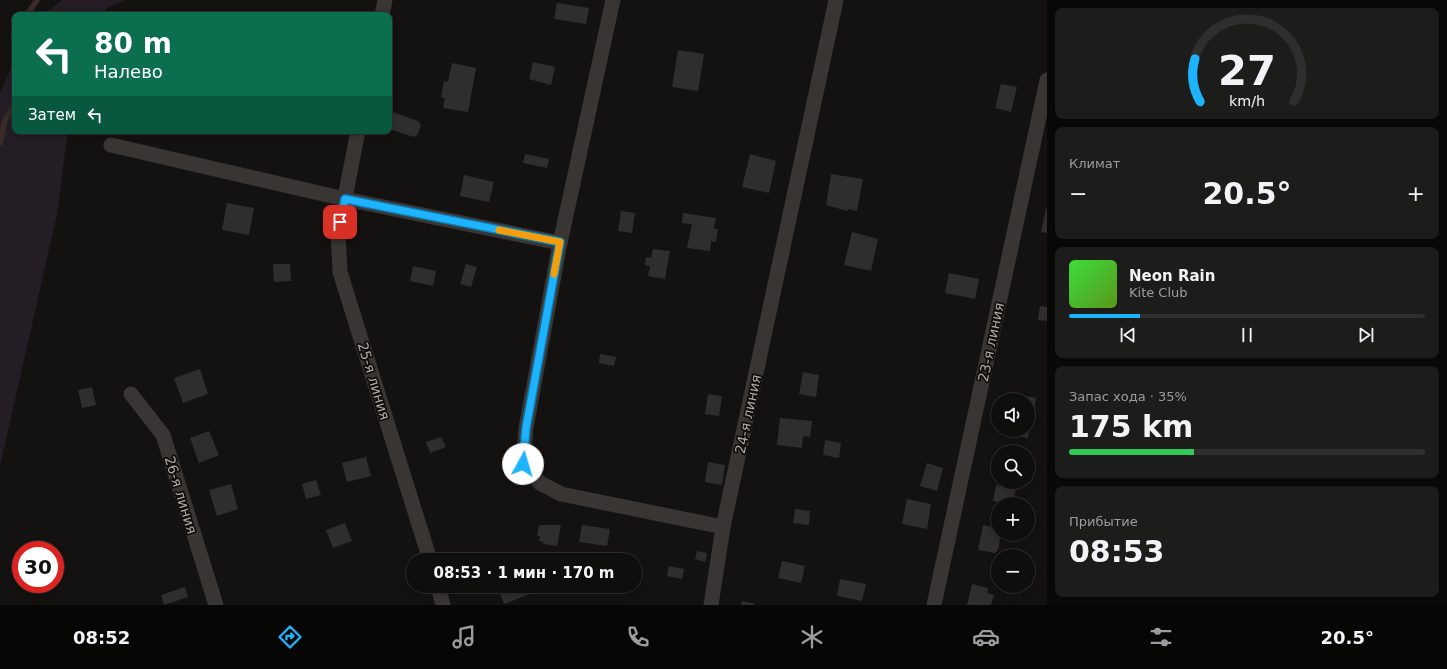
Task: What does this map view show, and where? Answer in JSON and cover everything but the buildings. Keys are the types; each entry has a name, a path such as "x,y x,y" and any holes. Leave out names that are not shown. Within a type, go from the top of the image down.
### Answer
{"street":[{"path":"383,12 385,0"},
{"path":"614,0 560,242 526,428 523,464 540,483 561,494 723,527"},
{"name":"24-я линия","path":"711,605 723,527 836,0"},
{"name":"23-я линия","path":"934,605 1047,80"},
{"name":"25-я линия","path":"357,134 338,233 340,272 428,553"},
{"path":"111,145 345,199 560,242"},
{"name":"26-я линия","path":"131,394 163,435 216,605"},
{"path":"440,593 444,605"}],"shaded area":[{"path":"62,0 125,0 107,8 104,12 48,12"},
{"path":"12,66 12,134 66,134 67,137 57,214 0,466 0,93"}],"waterway":[{"path":"29,12 37,0"},
{"path":"0,143 5,120 12,110"}],"slow traffic":[{"path":"499,230 560,242 554,274"}],"route":[{"path":"340,222 345,199 560,242 526,428 523,464"}]}
